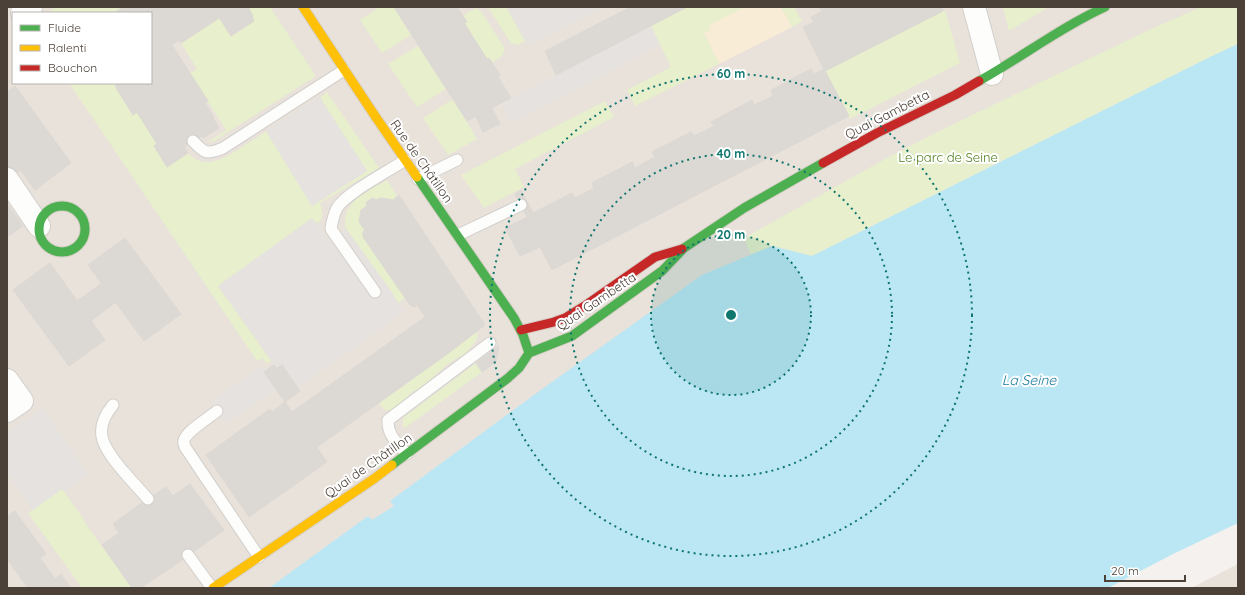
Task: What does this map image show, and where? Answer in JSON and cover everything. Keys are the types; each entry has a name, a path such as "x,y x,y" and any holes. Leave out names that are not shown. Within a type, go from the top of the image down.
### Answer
{"main road":[{"name":"Rue de Châtillon","path":"303,7 405,160 458,234 521,330"},
{"name":"Quai Gambetta","path":"529,353 572,336 662,272 684,248 744,208 877,133 992,74 1046,39 1105,7"},
{"path":"66,206 79,214 83,220 85,228 84,235 76,247 69,251 61,252 47,246 42,241 39,234 39,226 41,218 46,212 52,208 66,206"},
{"name":"Quai Gambetta","path":"521,330 565,318 655,257 684,248"},
{"path":"521,330 526,340 529,353"},
{"name":"Quai de Châtillon","path":"213,588 363,486 407,454 508,378 519,368 529,353"}],"street":[{"path":"974,7 992,74"},
{"path":"7,179 39,226"},
{"path":"7,380 22,401 7,412"}],"lane":[{"path":"193,141 204,152 223,148 344,70"},
{"path":"375,292 331,229 337,209 342,202 356,191 405,160"},
{"path":"418,179 457,160"},
{"path":"458,234 521,205"},
{"path":"407,454 392,436 388,427 388,420 490,343"},
{"path":"113,405 106,413 102,424 102,440 109,455 148,499"},
{"path":"217,411 191,431 183,442 259,557"},
{"path":"188,555 213,588"}],"shaded area":[{"path":"7,7 1238,7 1238,336 719,588 7,588"},
{"path":"507,7 603,7 528,46"},
{"path":"651,26 660,45 511,123 501,103"},
{"path":"319,97 367,171 312,206 266,131"},
{"path":"312,218 329,241 346,229 391,291 404,312 297,388 282,365 277,368 218,286"},
{"path":"261,367 277,389 227,423 211,401"},
{"path":"43,408 88,474 64,491 62,489 33,510 7,473 7,433"},
{"path":"1238,564 1238,588 1191,588"}],"green space":[{"path":"56,7 124,7 116,12 48,12"},
{"path":"248,7 270,7 316,76 214,141 208,142 226,130 190,73 197,69 181,43 219,18 231,36 254,21"},
{"path":"380,7 394,7 411,35 382,53 360,20"},
{"path":"488,7 506,7 525,41 518,45 511,43"},
{"path":"687,7 745,7 709,26 710,30 704,33 719,64 635,106 627,90 671,67 651,26"},
{"path":"781,7 794,7 802,21 792,27"},
{"path":"1003,7 1049,7 1009,31"},
{"name":"Le parc de Seine","path":"1201,7 1238,7 1238,44 812,256 772,246 751,255 744,238 885,159 931,135 1149,30"},
{"path":"475,8 481,11 505,49 502,55 492,63 489,58 487,59 464,23 466,22 463,16"},
{"path":"945,10 960,63 850,119 825,71"},
{"path":"418,46 446,89 417,107 388,64"},
{"path":"70,84 117,84 115,86 133,114 137,112 157,144 154,146 167,167 188,153 195,159 201,161 215,161 229,155 266,131 312,206 367,171 321,99 321,97 327,92 379,168 320,203 322,217 320,222 317,223 312,219 218,286 271,361 267,364 262,358 257,361"},
{"path":"453,99 477,139 448,155 423,118"},
{"path":"605,101 614,117 515,169 524,187 484,208 461,175"},
{"path":"387,180 397,196 393,200 381,198 376,200 373,198 370,199 366,203 367,206 359,222 365,230 363,232 363,237 405,298 398,303 345,227 345,218 352,203 365,193"},
{"path":"477,332 478,335 476,341 466,353 449,363 423,386 412,392 393,410 385,410 378,403"},
{"path":"476,363 482,372 405,428 403,426 403,418"},
{"path":"62,489 132,588 82,588 28,513"}],"sand":[{"path":"745,7 781,7 792,27 719,64 704,33 710,30 709,25"}],"water":[{"name":"La Seine","path":"1238,44 1238,523 1173,554 1108,588 269,588 368,516 372,520 394,506 390,501 538,392 702,275 772,246 812,256"}],"building":[{"path":"124,7 248,7 253,16 254,21 231,36 217,14 208,20 210,24 181,43 179,40 172,45 208,101 205,103 219,128 184,147 188,153 167,167 154,146 157,144 137,112 133,115 115,86 117,84 152,84 152,12 116,12"},
{"path":"394,7 457,7 467,22 464,23 487,59 489,58 500,75 498,77 511,98 467,121"},
{"path":"631,7 687,7 556,75 545,51"},
{"path":"942,7 943,11 825,71 803,27 814,22 811,17 822,11 820,8"},
{"path":"217,14 219,18 210,24 208,20"},
{"path":"811,69 814,74 824,69 849,116 552,270 540,247 520,256 505,228 527,217 515,194 521,190 533,213 572,193 575,198 594,188 592,183 632,162 635,168 655,157 652,152 691,132 694,136 714,126 711,122 752,100 754,105 773,96 771,90"},
{"path":"15,86 71,163 35,190 7,152 7,92"},
{"path":"492,108 500,124 483,132 476,117"},
{"path":"7,152 20,170 7,179"},
{"path":"399,195 485,325 450,352 417,305 415,307 410,305 363,237 363,232 365,230 359,222 361,210 367,206 366,203 373,198 376,200 381,198 393,200"},
{"path":"7,204 23,226 7,237"},
{"path":"125,238 181,314 144,341 88,265"},
{"path":"50,263 105,340 69,366 13,290"},
{"path":"102,283 116,302 91,321 77,301"},
{"path":"425,317 450,352 317,447 292,412"},
{"path":"499,345 496,362 482,372 476,363"},
{"path":"274,365 277,368 282,365 300,391 285,402 264,372"},
{"path":"285,402 327,462 249,517 206,455 270,409 272,412"},
{"path":"190,484 224,530 199,548 186,530 180,535 153,496 166,487 173,496"},
{"path":"153,496 180,535 186,530 199,548 169,569 156,551 167,544 140,504"},
{"path":"140,504 167,544 156,551 169,569 140,588 132,588 102,545 119,533 113,524"},
{"path":"15,511 46,554 40,558 55,579 61,574 71,588 28,588 7,559 7,517"}],"traffic: fast":[{"path":"979,81 1057,33 1105,7"},
{"path":"529,353 572,336 662,271 684,248 744,208 823,163"},
{"path":"417,177 514,318 523,335 529,353"},
{"path":"62,206 75,210 81,216 85,229 81,242 75,248 62,252 49,248 43,242 39,229 43,216 49,210 62,206"},
{"path":"392,465 508,378 519,368 529,353"}],"traffic: slow":[{"path":"303,7 417,177"},
{"path":"213,588 392,465"}],"traffic: jam":[{"path":"823,163 877,133 955,95 979,81"},
{"path":"521,330 565,318 655,257 682,249"}]}
